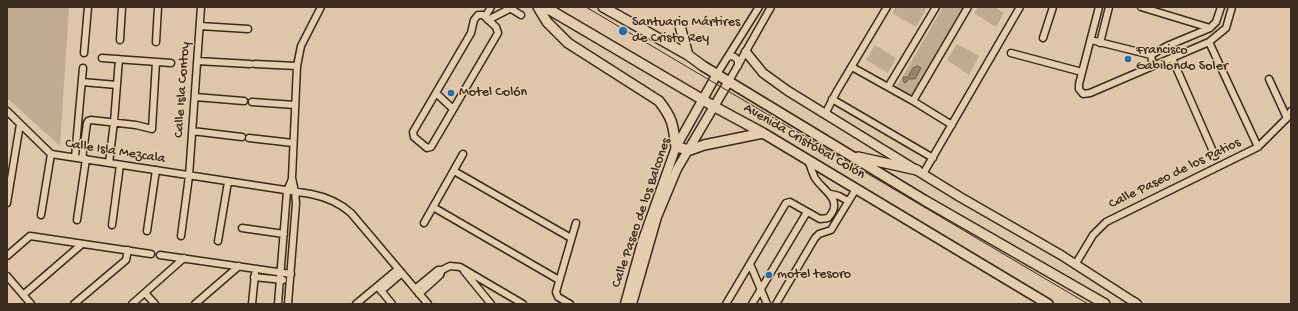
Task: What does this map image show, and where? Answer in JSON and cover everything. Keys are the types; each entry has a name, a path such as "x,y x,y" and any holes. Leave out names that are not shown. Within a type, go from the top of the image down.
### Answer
{"main road":[{"path":"538,7 547,22 568,43 659,101 668,112 673,124 676,147 690,150 704,145 763,133"},
{"name":"Avenida Cristóbal Colón","path":"545,7 715,107 763,133 1040,301 1048,304"},
{"name":"Avenida Cristóbal Colón","path":"603,7 688,55 716,74 851,156 1105,304"},
{"path":"680,26 688,55"},
{"path":"746,52 767,77 960,197 1075,265 1135,303"},
{"name":"Calle Paseo de los Balcones","path":"625,304 642,242 676,147 716,74"},
{"name":"Calle Paseo de los Balcones","path":"632,304 657,217 677,169 690,150 729,81"},
{"path":"851,156 920,172"}],"street":[{"path":"84,53 88,7"},
{"path":"120,40 122,7"},
{"path":"156,42 158,7"},
{"name":"Calle Isla Contoy","path":"182,236 189,176 201,7"},
{"path":"288,304 296,203 292,178 297,66 301,46 320,7"},
{"path":"487,18 491,7"},
{"path":"487,18 510,7 521,16"},
{"name":"Calle Paseo de los Balcones","path":"716,74 759,7"},
{"name":"Calle Paseo de los Balcones","path":"729,81 771,7"},
{"path":"825,114 832,99 887,7"},
{"path":"888,87 936,7"},
{"path":"913,101 968,7"},
{"path":"920,172 933,158 1020,7"},
{"path":"1043,38 1053,7"},
{"path":"1099,7 1079,84 1079,89 1083,94 1209,42 1226,28 1232,7"},
{"path":"1100,43 1109,7"},
{"path":"1141,7 1210,28"},
{"path":"1091,40 1151,55 1167,46 1210,28 1216,22 1222,7"},
{"path":"480,15 487,18 496,27 498,34 431,147 426,147 414,137 413,132 472,33 474,18 480,15"},
{"path":"200,26 248,29"},
{"path":"1209,42 1258,148"},
{"path":"1011,53 1082,72"},
{"path":"1151,55 1153,66"},
{"path":"727,58 732,56 734,57 738,60 738,66"},
{"path":"102,58 171,63"},
{"path":"1172,58 1215,156"},
{"path":"109,163 119,59"},
{"path":"197,61 297,66"},
{"path":"77,220 88,120 114,122 152,129 156,62"},
{"path":"852,67 952,125"},
{"path":"75,157 83,68"},
{"path":"1269,79 1287,118"},
{"path":"82,82 117,85"},
{"path":"436,93 453,109"},
{"path":"195,97 244,101"},
{"path":"832,99 933,158"},
{"path":"252,102 295,105"},
{"name":"Calle Isla Mezcala","path":"7,111 50,154 322,196 345,207 352,213 428,304"},
{"name":"Calle Paseo de los Patios","path":"1075,265 1093,235 1101,225 1111,218 1258,148 1287,118 1291,111"},
{"path":"7,203 20,124"},
{"path":"192,132 242,137"},
{"path":"249,138 293,143"},
{"path":"41,215 50,154"},
{"path":"424,223 463,154"},
{"path":"726,304 786,203 790,202 820,219 828,218 833,211 834,207 831,194 815,177 808,160"},
{"path":"112,225 120,165"},
{"path":"147,231 156,170"},
{"path":"454,171 571,238"},
{"path":"278,304 287,191 292,178"},
{"path":"218,241 228,182"},
{"path":"776,304 815,238 819,234 831,230 856,189"},
{"path":"831,194 848,201"},
{"path":"433,207 559,280"},
{"path":"752,304 807,212"},
{"path":"570,304 558,297 556,294 576,223"},
{"path":"242,228 284,234"},
{"path":"7,256 30,236 151,254"},
{"path":"23,295 82,244"},
{"path":"74,304 126,260 128,250"},
{"path":"160,255 291,274"},
{"path":"132,304 184,258"},
{"path":"750,264 767,304"},
{"path":"195,304 239,266"},
{"path":"417,291 440,275 442,270 450,266 460,267 523,304"},
{"path":"460,267 491,304"},
{"path":"252,304 255,269"},
{"path":"356,304 379,289 400,271"},
{"path":"7,276 31,304"},
{"path":"254,277 290,282"},
{"path":"379,289 392,304"},
{"path":"145,293 155,304"}],"shaded area":[{"path":"7,7 69,7 60,146 7,98"},
{"path":"896,7 927,7 916,27 892,13"},
{"path":"943,7 963,7 913,94 911,94 897,86"},
{"path":"978,7 995,7 1004,13 996,27 974,13"},
{"path":"957,44 979,56 969,75 947,60"},
{"path":"875,45 896,58 888,73 866,60"},
{"path":"918,66 921,68 915,79 909,79 905,83 903,81 903,77 908,77 913,68"}],"tram line":[{"path":"586,7 1088,304"}],"place":[{"name":"Santuario Mártires de Cristo Rey","path":"623,31"},
{"name":"Francisco Gabilondo Soler","path":"1128,59"},
{"name":"Motel Colón","path":"451,93"},
{"name":"motel tesoro","path":"769,275"}]}
